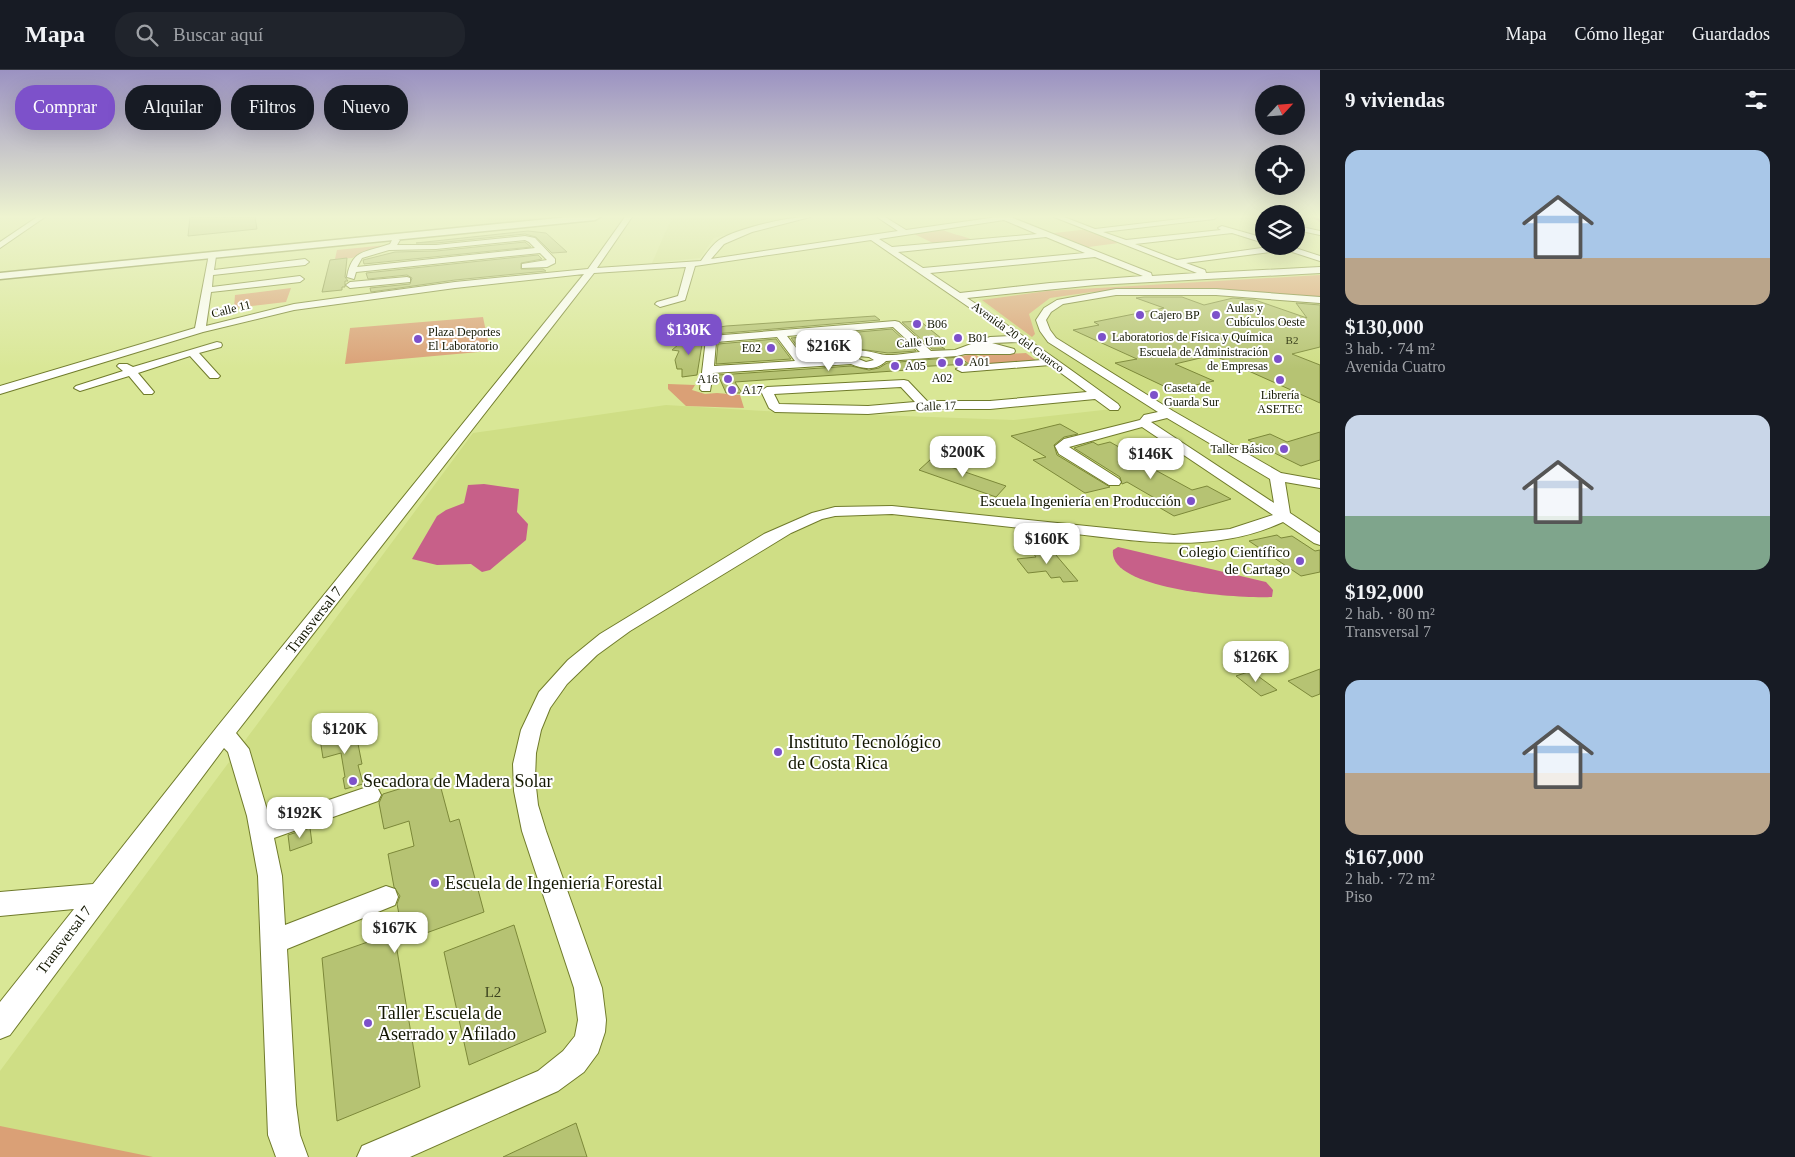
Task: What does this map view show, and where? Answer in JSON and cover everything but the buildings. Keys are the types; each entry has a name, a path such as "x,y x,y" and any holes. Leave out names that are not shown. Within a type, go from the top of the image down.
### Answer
{"main road":[{"path":"0,276 88,268"}],"street":[{"path":"200,330 211,268"},
{"path":"210,273 256,268"},
{"path":"206,290 297,293 304,268"},
{"path":"348,299 352,270 362,268 364,283 361,297"},
{"name":"Transversal 7","path":"0,1025 224,733 593,268"},
{"name":"Calle 11","path":"0,390 200,330 297,293 348,299 591,271 638,268"},
{"path":"660,304 682,298 690,268"},
{"name":"Avenida 20 del Guarco","path":"917,268 960,296 1114,407"},
{"path":"922,271 956,268"},
{"path":"1132,268 1153,276"},
{"path":"1191,268 1209,275"},
{"path":"960,296 1054,284 1153,276 1320,270"},
{"path":"350,285 412,279"},
{"path":"1320,300 1243,293 1116,292 1060,302 1048,310 1041,320 1050,338 1169,414 1277,478 1320,484"},
{"path":"706,389 710,339 895,324 929,355"},
{"path":"840,329 862,353"},
{"path":"779,333 803,364"},
{"path":"994,347 1017,346 1016,337"},
{"name":"Calle Uno","path":"880,358 957,353 982,342 999,338 1050,338"},
{"path":"982,342 1010,351"},
{"path":"80,388 217,345"},
{"path":"965,350 992,352 1037,351"},
{"path":"192,352 214,376"},
{"path":"707,370 853,362 875,364 880,362 880,358 872,354 862,353 850,357 853,362"},
{"path":"111,357 131,371 148,392"},
{"path":"962,369 1053,362"},
{"name":"Calle 17","path":"924,405 904,383 767,391 775,408 868,410 924,405 990,405 1098,395"},
{"path":"1114,482 1064,451 1062,446 1069,442 1144,423 1148,418 1169,414"},
{"path":"1144,423 1320,540"},
{"path":"1277,478 1282,516"},
{"path":"373,1157 411,1150 548,1081 568,1068 584,1051 592,1033 592,1010 583,972 537,840 525,796 524,763 530,732 542,704 560,679 590,651 740,556 789,528 819,515 847,510 892,510 1174,540 1213,538 1240,533 1262,526 1282,516"},
{"path":"224,733 238,749 261,832 270,876 281,1105 284,1136 292,1157"},
{"path":"261,832 370,795"},
{"path":"0,904 98,895"},
{"path":"274,942 386,897"}],"shaded area":[{"name":"Instituto Tecnológico de Costa Rica","path":"1320,273 1320,1157 0,1157 0,1071 473,433 666,405 764,411 1014,420 1121,408 978,299 1063,287"},
{"path":"1320,275 1320,298 1149,290 1092,292 1050,298 1029,314 1035,334 1032,337 982,300 1047,291"},
{"path":"291,288 286,302 234,308 235,295"},
{"name":"Plaza Deportes El Laboratorio","path":"483,317 490,351 345,364 350,328"},
{"path":"1026,353 1037,361 971,366 961,356 975,354 987,363 979,355"},
{"path":"668,384 695,385 692,390 705,394 740,395 744,408 686,406 668,389"},
{"path":"484,484 519,489 517,512 528,524 526,540 490,570 482,572 471,564 437,565 412,559 437,516 446,510 464,503 468,485"},
{"path":"1118,547 1266,582 1273,590 1272,597 1208,594 1180,590 1154,583 1132,575 1117,564 1113,550"},
{"path":"0,1126 153,1157 0,1157"}],"place":[{"name":"Cajero BP","path":"1140,315"},
{"name":"Aulas y Cubículos Oeste","path":"1216,315"},
{"name":"B06","path":"917,324"},
{"name":"Laboratorios de Física y Química","path":"1102,337"},
{"name":"B01","path":"958,338"},
{"name":"Plaza Deportes El Laboratorio","path":"418,339"},
{"name":"E02","path":"771,348"},
{"name":"Escuela de Administración de Empresas","path":"1278,359"},
{"name":"A01","path":"959,362"},
{"name":"A02","path":"942,363"},
{"name":"A05","path":"895,366"},
{"name":"A16","path":"728,379"},
{"name":"Librería ASETEC","path":"1280,380"},
{"name":"A17","path":"732,390"},
{"name":"Caseta de Guarda Sur","path":"1154,395"},
{"name":"Taller Básico","path":"1284,449"},
{"name":"Escuela Ingeniería en Producción","path":"1191,501"},
{"name":"Colegio Científico de Cartago","path":"1300,561"},
{"name":"Instituto Tecnológico de Costa Rica","path":"778,752"},
{"name":"Secadora de Madera Solar","path":"353,781"},
{"name":"Escuela de Ingeniería Forestal","path":"435,883"},
{"name":"Taller Escuela de Aserrado y Afilado","path":"368,1023"}]}
